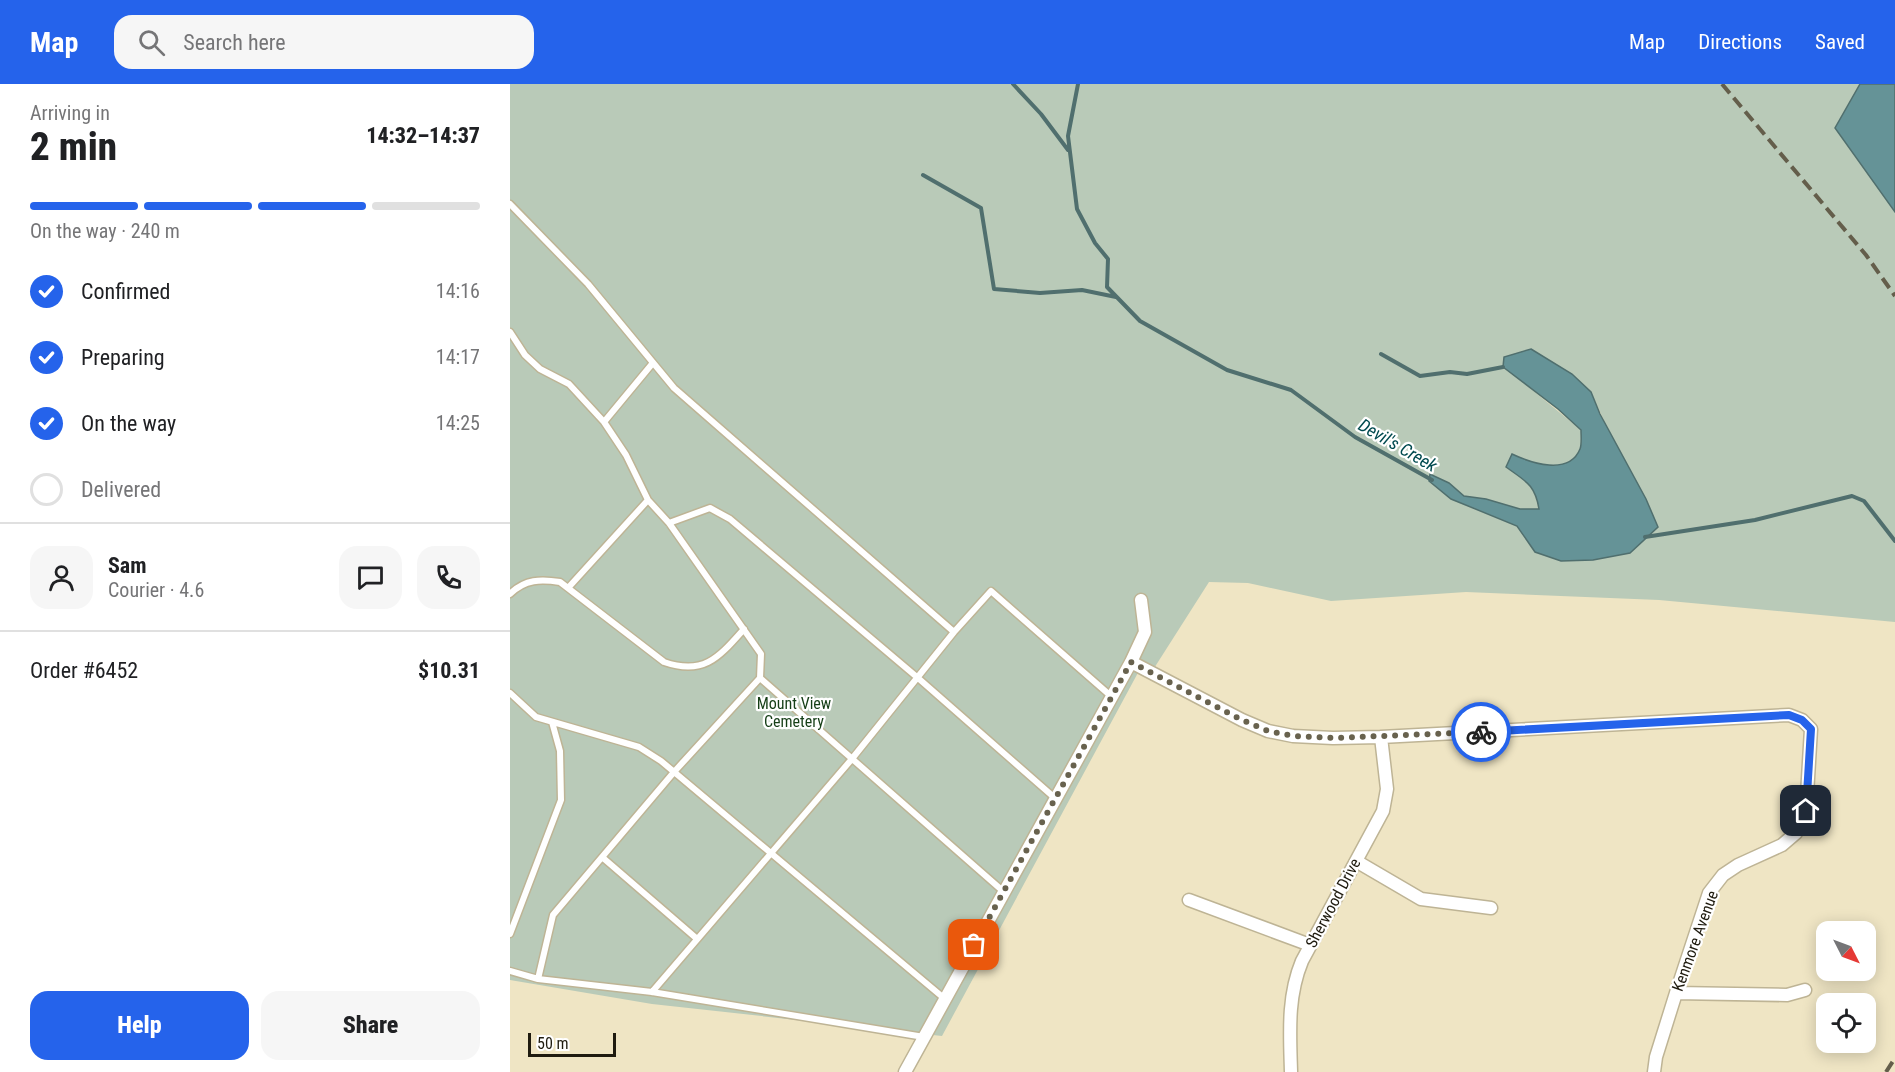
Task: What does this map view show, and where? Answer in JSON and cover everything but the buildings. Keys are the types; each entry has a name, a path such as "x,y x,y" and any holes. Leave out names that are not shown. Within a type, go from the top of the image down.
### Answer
{"street":[{"path":"905,1072 1131,662 1145,632 1141,600"},
{"name":"Kenmore Avenue","path":"1131,662 1242,720 1268,731 1293,736 1381,737 1789,715 1802,720 1811,729 1806,811 1796,833 1782,845 1738,865 1723,875 1709,893 1656,1057 1654,1072"},
{"name":"Sherwood Drive","path":"1291,1072 1290,1010 1295,978 1310,945 1383,812 1387,789 1381,737"},
{"path":"1356,861 1421,899 1491,908"},
{"path":"1189,900 1310,945"},
{"path":"1676,993 1787,995 1805,990"}],"lane":[{"path":"510,204 588,284 674,388 954,632"},
{"path":"510,332 525,355 540,369 569,384 604,422 626,455 648,500 669,523 761,654 760,678 674,772 553,915 538,979"},
{"path":"604,422 652,364"},
{"path":"568,588 648,500"},
{"path":"669,523 710,508 730,519 918,678 1056,799"},
{"path":"510,594 518,586 540,579 560,582 664,662 678,667 696,667 720,656 744,629"},
{"path":"652,992 851,760 954,632 991,591 1112,698"},
{"path":"760,678 1004,892"},
{"path":"510,693 536,717 639,747 674,772 945,999"},
{"path":"510,934 561,800 560,751 552,722"},
{"path":"602,857 696,938"},
{"path":"510,971 538,979 652,992 924,1037"}],"green space":[{"name":"Mount View Cemetery","path":"510,84 1860,84 1835,128 1895,212 1895,622 1659,600 1466,592 1331,601 1248,583 1209,582 1151,673 1140,669 942,1036 652,1004 510,980","holes":["1504,367 1591,392 1658,527 1517,526 1451,499 1449,483 1464,496 1486,499 1520,509 1539,509 1532,488 1506,467 1512,455 1539,464 1559,465 1575,457 1580,449 1581,430"]}],"water":[{"path":"1860,84 1895,84 1895,212 1835,128"},
{"path":"1531,349 1572,374 1591,392 1600,414 1646,499 1658,527 1630,553 1593,560 1561,561 1535,552 1517,526 1451,499 1429,481 1430,474 1449,483 1464,496 1486,499 1520,509 1539,509 1532,488 1506,467 1512,454 1529,461 1559,465 1575,457 1580,449 1581,430 1558,409 1503,367 1504,357"}],"waterway":[{"path":"1013,84 1041,114 1068,150"},
{"name":"Devil's Creek","path":"1078,84 1068,136 1077,209 1095,243 1108,259 1107,287 1140,321 1227,370 1291,390 1355,437 1432,480"},
{"path":"923,175 981,208 994,289 1040,293 1082,290 1116,297"},
{"path":"1381,354 1420,376 1450,372 1467,374 1503,367"},
{"name":"Devil's Creek","path":"1645,537 1755,520 1852,496 1864,501 1895,541"}],"railway":[{"path":"1722,84 1866,255 1895,296"},
{"path":"1886,1072 1895,1058"}],"way so far":[{"path":"974,945 1131,662 1242,720 1268,731 1293,736 1333,738 1481,732"}],"route":[{"path":"1481,732 1789,715 1802,720 1811,729 1806,811"}]}
